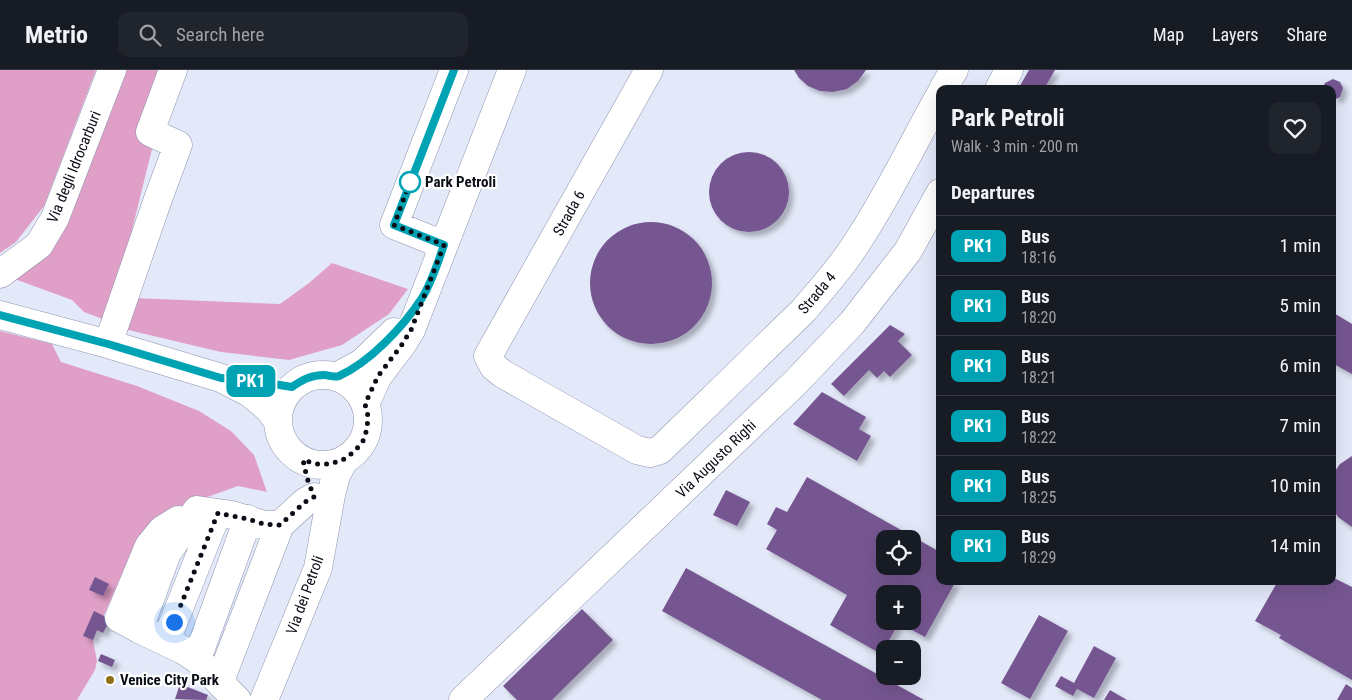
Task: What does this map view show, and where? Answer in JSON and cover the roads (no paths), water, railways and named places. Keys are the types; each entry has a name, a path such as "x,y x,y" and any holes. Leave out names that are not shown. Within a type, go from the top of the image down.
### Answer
{"street":[{"name":"Via degli Idrocarburi","path":"0,274 39,245 54,218 112,70"},
{"path":"108,344 178,144 150,132 174,70"},
{"path":"440,256 394,225 454,70"},
{"path":"365,404 378,376 411,330 512,70"},
{"name":"Strada 6","path":"649,70 488,356 494,367 503,374 637,450 650,453"},
{"path":"946,85 954,70"},
{"path":"1000,85 1009,70"},
{"name":"Strada 4","path":"650,453 660,450 804,310 824,286 850,253 872,217 936,102"},
{"name":"Via Augusto Righi","path":"464,700 795,383 852,323 908,250 936,200"},
{"path":"336,377 362,363 384,343 422,297 440,256"},
{"path":"0,315 108,344 221,378 250,393 269,409 278,421"},
{"path":"324,375 336,377 349,383 359,392 365,404 368,416 367,429 363,441 355,451 344,459 331,464 317,464 303,460 293,453 280,433 278,421 280,409 292,387 302,380 324,375"},
{"path":"221,378 292,387"},
{"name":"Via dei Petroli","path":"264,700 318,568 330,495 336,475 344,459"},
{"path":"303,460 314,497 318,529 318,568"},
{"path":"188,658 119,618 149,546 162,530 236,517 305,502 314,497"},
{"path":"188,658 183,557 236,517"},
{"path":"188,658 236,517"},
{"path":"188,658 236,517"}],"place":[{"name":"Park Petroli","path":"410,182"},
{"name":"Venice City Park","path":"110,680"}]}
